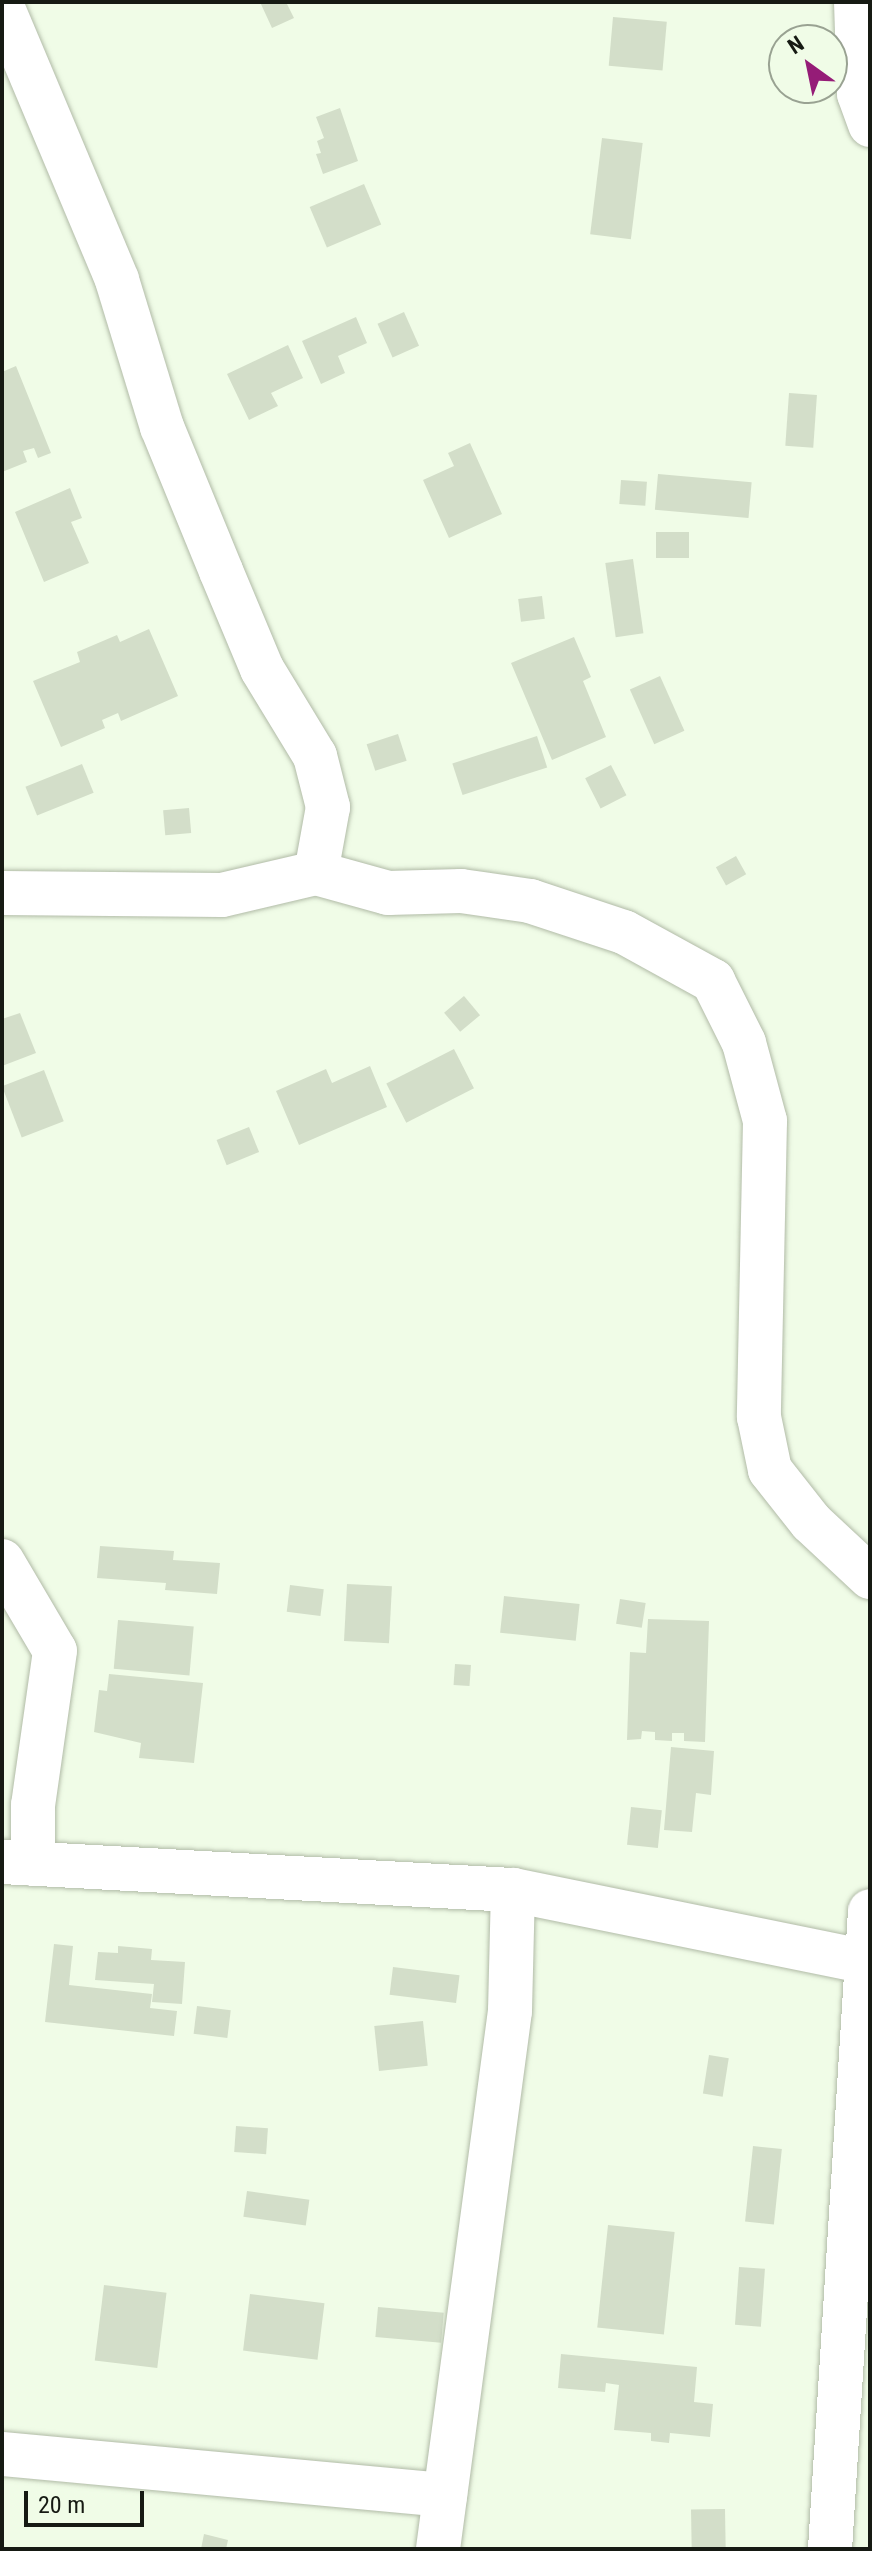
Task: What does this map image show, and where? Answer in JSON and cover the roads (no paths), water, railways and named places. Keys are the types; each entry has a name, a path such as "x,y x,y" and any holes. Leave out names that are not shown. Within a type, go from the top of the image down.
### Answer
{"street":[{"path":"856,2 859,94 870,125"},
{"path":"2,6 117,280 162,427 221,571 262,669 315,756 328,807 316,873"},
{"path":"2,893 222,895 316,873 388,893 461,891 530,901 624,932 713,981 744,1043 765,1121 759,1417 770,1470 811,1522 870,1577"},
{"path":"2,1561 55,1651 33,1805 17,1863 513,1890 863,1961"},
{"path":"438,2549 510,2011 513,1890"},
{"path":"830,2549 863,1961 870,1911"},
{"path":"2,2454 445,2495"}]}
